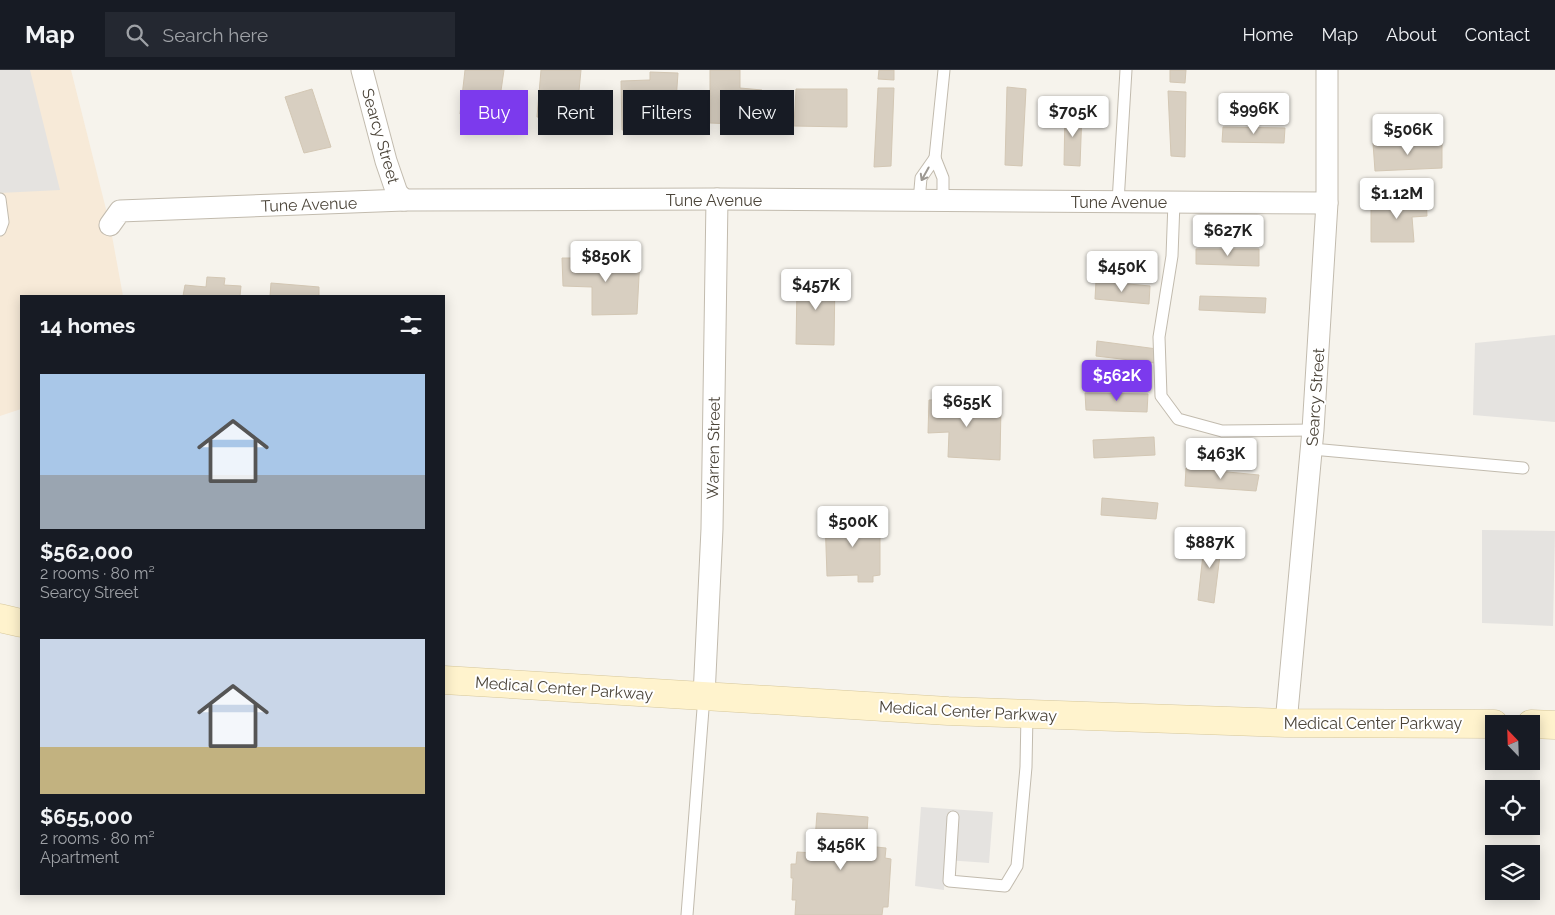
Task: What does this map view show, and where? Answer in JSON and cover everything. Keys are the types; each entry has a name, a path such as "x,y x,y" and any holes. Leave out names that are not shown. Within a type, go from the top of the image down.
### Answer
{"main road":[{"name":"Medical Center Parkway","path":"445,680 948,711 1286,722 1485,724"},
{"path":"1540,724 1555,725"}],"street":[{"name":"Searcy Street","path":"362,70 386,161 397,193 404,200"},
{"name":"Searcy Street","path":"1286,722 1312,440 1326,203 1328,70"},
{"name":"Tune Avenue","path":"110,226 120,211 404,200 717,199 1326,203"},
{"name":"Warren Street","path":"704,696 712,529 717,199"}],"lane":[{"path":"919,201 921,178 935,158 944,70"},
{"path":"1118,202 1126,70"},
{"path":"935,158 944,178 944,201"},
{"path":"0,199 3,222 0,230"},
{"path":"1174,202 1172,256 1159,338 1161,396 1178,419 1222,432 1312,440 1523,468"},
{"path":"687,915 704,696"},
{"path":"953,817 949,881 1005,886 1017,866 1026,767 1027,714"}],"shaded area":[{"path":"0,70 71,70 110,225 123,295 20,295 20,409 0,416"},
{"path":"0,70 30,70 60,190 0,193"},
{"path":"1555,335 1555,422 1473,415 1475,343"},
{"path":"1482,530 1555,531 1553,626 1482,623"},
{"path":"921,807 993,812 989,863 946,860 944,890 915,886"}],"building":[{"path":"465,70 504,70 501,90 463,90"},
{"path":"541,70 581,70 579,90 539,90"},
{"path":"710,70 740,70 740,88 762,90 720,90 720,123 710,123"},
{"path":"879,70 894,70 894,80 878,79"},
{"path":"1170,70 1186,70 1185,83 1170,82"},
{"path":"650,72 678,73 677,90 623,90 622,130 621,81 650,80"},
{"path":"1007,87 1026,89 1022,166 1005,165"},
{"path":"878,88 894,88 891,166 874,167"},
{"path":"312,89 331,147 304,153 285,97"},
{"path":"796,89 847,89 847,127 794,126"},
{"path":"1168,91 1186,92 1185,157 1171,156"},
{"path":"1065,111 1082,111 1080,166 1064,165"},
{"path":"1223,127 1285,128 1284,143 1222,142"},
{"path":"1442,141 1442,168 1375,171 1373,143"},
{"path":"1426,197 1427,216 1412,217 1414,242 1371,242 1371,208 1386,207 1386,199"},
{"path":"1196,249 1259,249 1259,266 1196,264"},
{"path":"562,258 640,258 637,314 592,315 592,287 563,286"},
{"path":"801,276 835,278 834,345 796,344 797,287 801,287"},
{"path":"207,277 225,278 224,285 241,286 240,295 183,295 185,285 206,287"},
{"path":"1096,281 1150,286 1149,304 1095,299"},
{"path":"271,283 319,287 319,295 270,295"},
{"path":"1200,296 1266,298 1265,313 1199,310"},
{"path":"1097,341 1157,349 1155,363 1096,356"},
{"path":"1085,393 1148,394 1147,412 1086,410"},
{"path":"973,399 973,408 1001,406 1000,460 948,457 949,432 928,433 929,400"},
{"path":"1154,437 1155,455 1094,458 1093,440"},
{"path":"1186,468 1259,475 1256,491 1185,486"},
{"path":"1102,498 1158,503 1156,519 1101,515"},
{"path":"854,516 854,522 880,521 880,575 873,576 873,582 858,582 858,575 827,576 825,518"},
{"path":"1205,536 1222,539 1214,603 1198,600"},
{"path":"817,813 868,817 866,846 886,848 885,858 891,859 888,907 883,907 882,915 795,915 796,900 792,900 793,878 791,878 791,864 796,864 797,852 814,853"}]}
